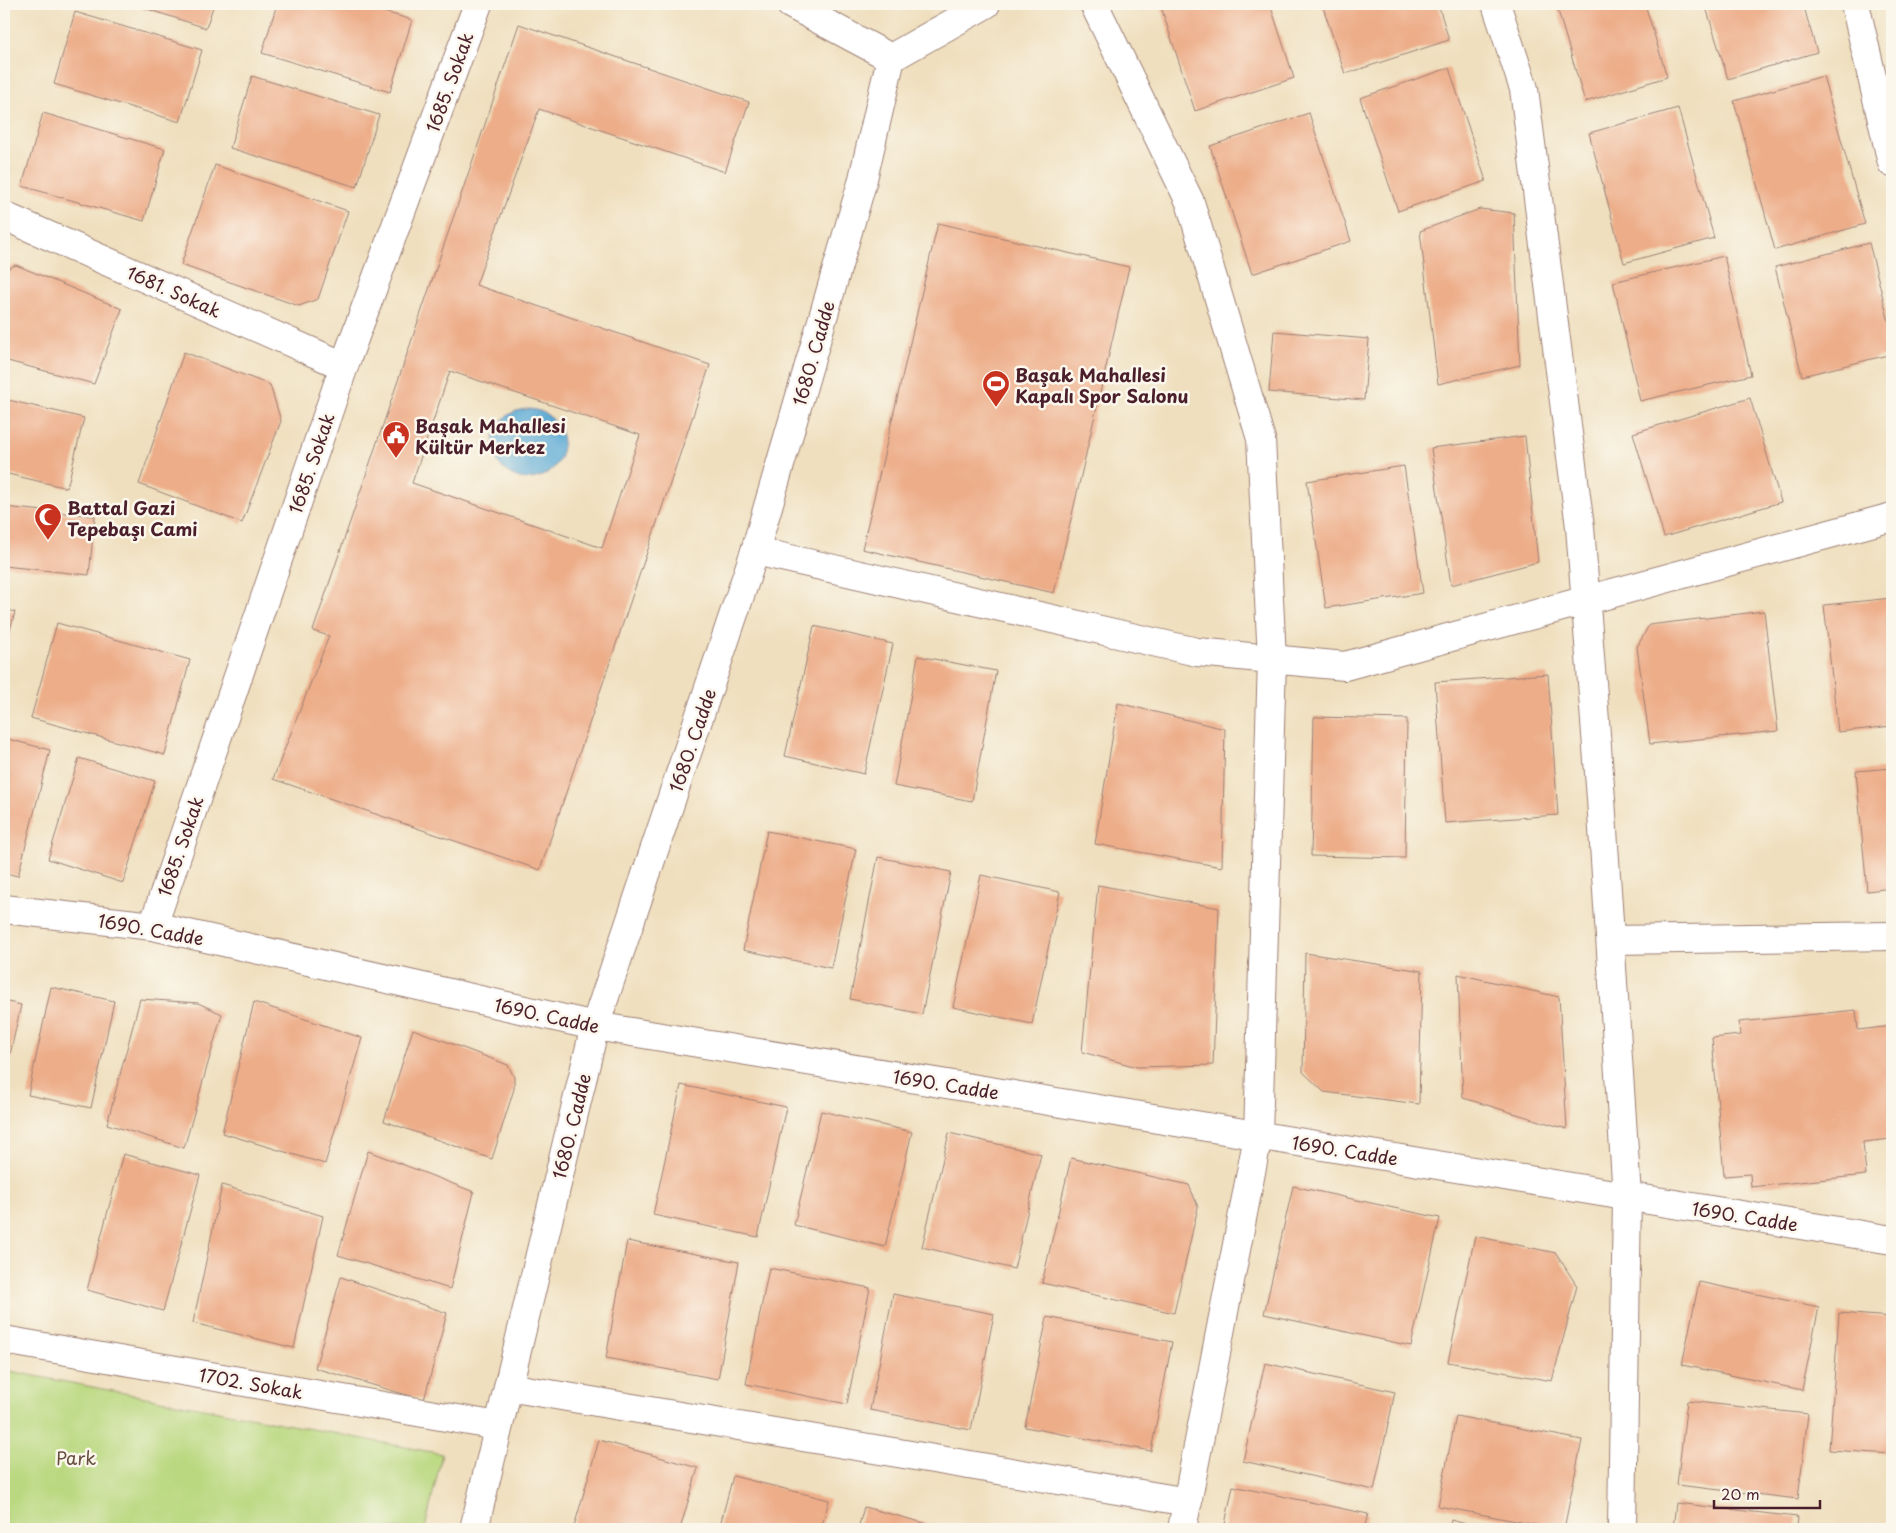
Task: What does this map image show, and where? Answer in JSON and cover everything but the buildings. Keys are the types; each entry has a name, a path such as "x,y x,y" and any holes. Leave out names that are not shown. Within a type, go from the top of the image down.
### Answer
{"street":[{"name":"1685. Sokak","path":"153,926 344,366 478,4"},
{"path":"790,4 891,58 986,4"},
{"path":"1094,4 1190,202 1261,439 1272,659 1258,1136 1182,1529"},
{"path":"1496,4 1524,89 1580,527 1611,940 1627,1196 1622,1529"},
{"path":"1855,4 1892,163"},
{"name":"1680. Cadde","path":"474,1529 595,1026 755,551 862,183 891,58"},
{"name":"1681. Sokak","path":"4,216 344,366"},
{"path":"755,551 1197,652 1345,666 1892,517"},
{"name":"1690. Cadde","path":"4,909 153,926 595,1026 1892,1240"},
{"path":"1611,940 1892,936"},
{"name":"1702. Sokak","path":"4,1340 498,1426"},
{"path":"508,1387 1188,1502"}],"green space":[{"name":"Park","path":"4,1370 442,1454 425,1529 4,1529"}],"water":[{"path":"528,409 541,412 553,419 560,431 563,444 560,457 553,469 541,476 528,479 515,476 503,469 496,457 493,444 496,431 503,419 515,412"}],"place":[{"name":"Başak Mahallesi Kapalı Spor Salonu","path":"996,408"},
{"name":"Başak Mahallesi Kültür Merkez","path":"396,459"},
{"name":"Battal Gazi Tepebaşı Cami","path":"48,541"}]}
